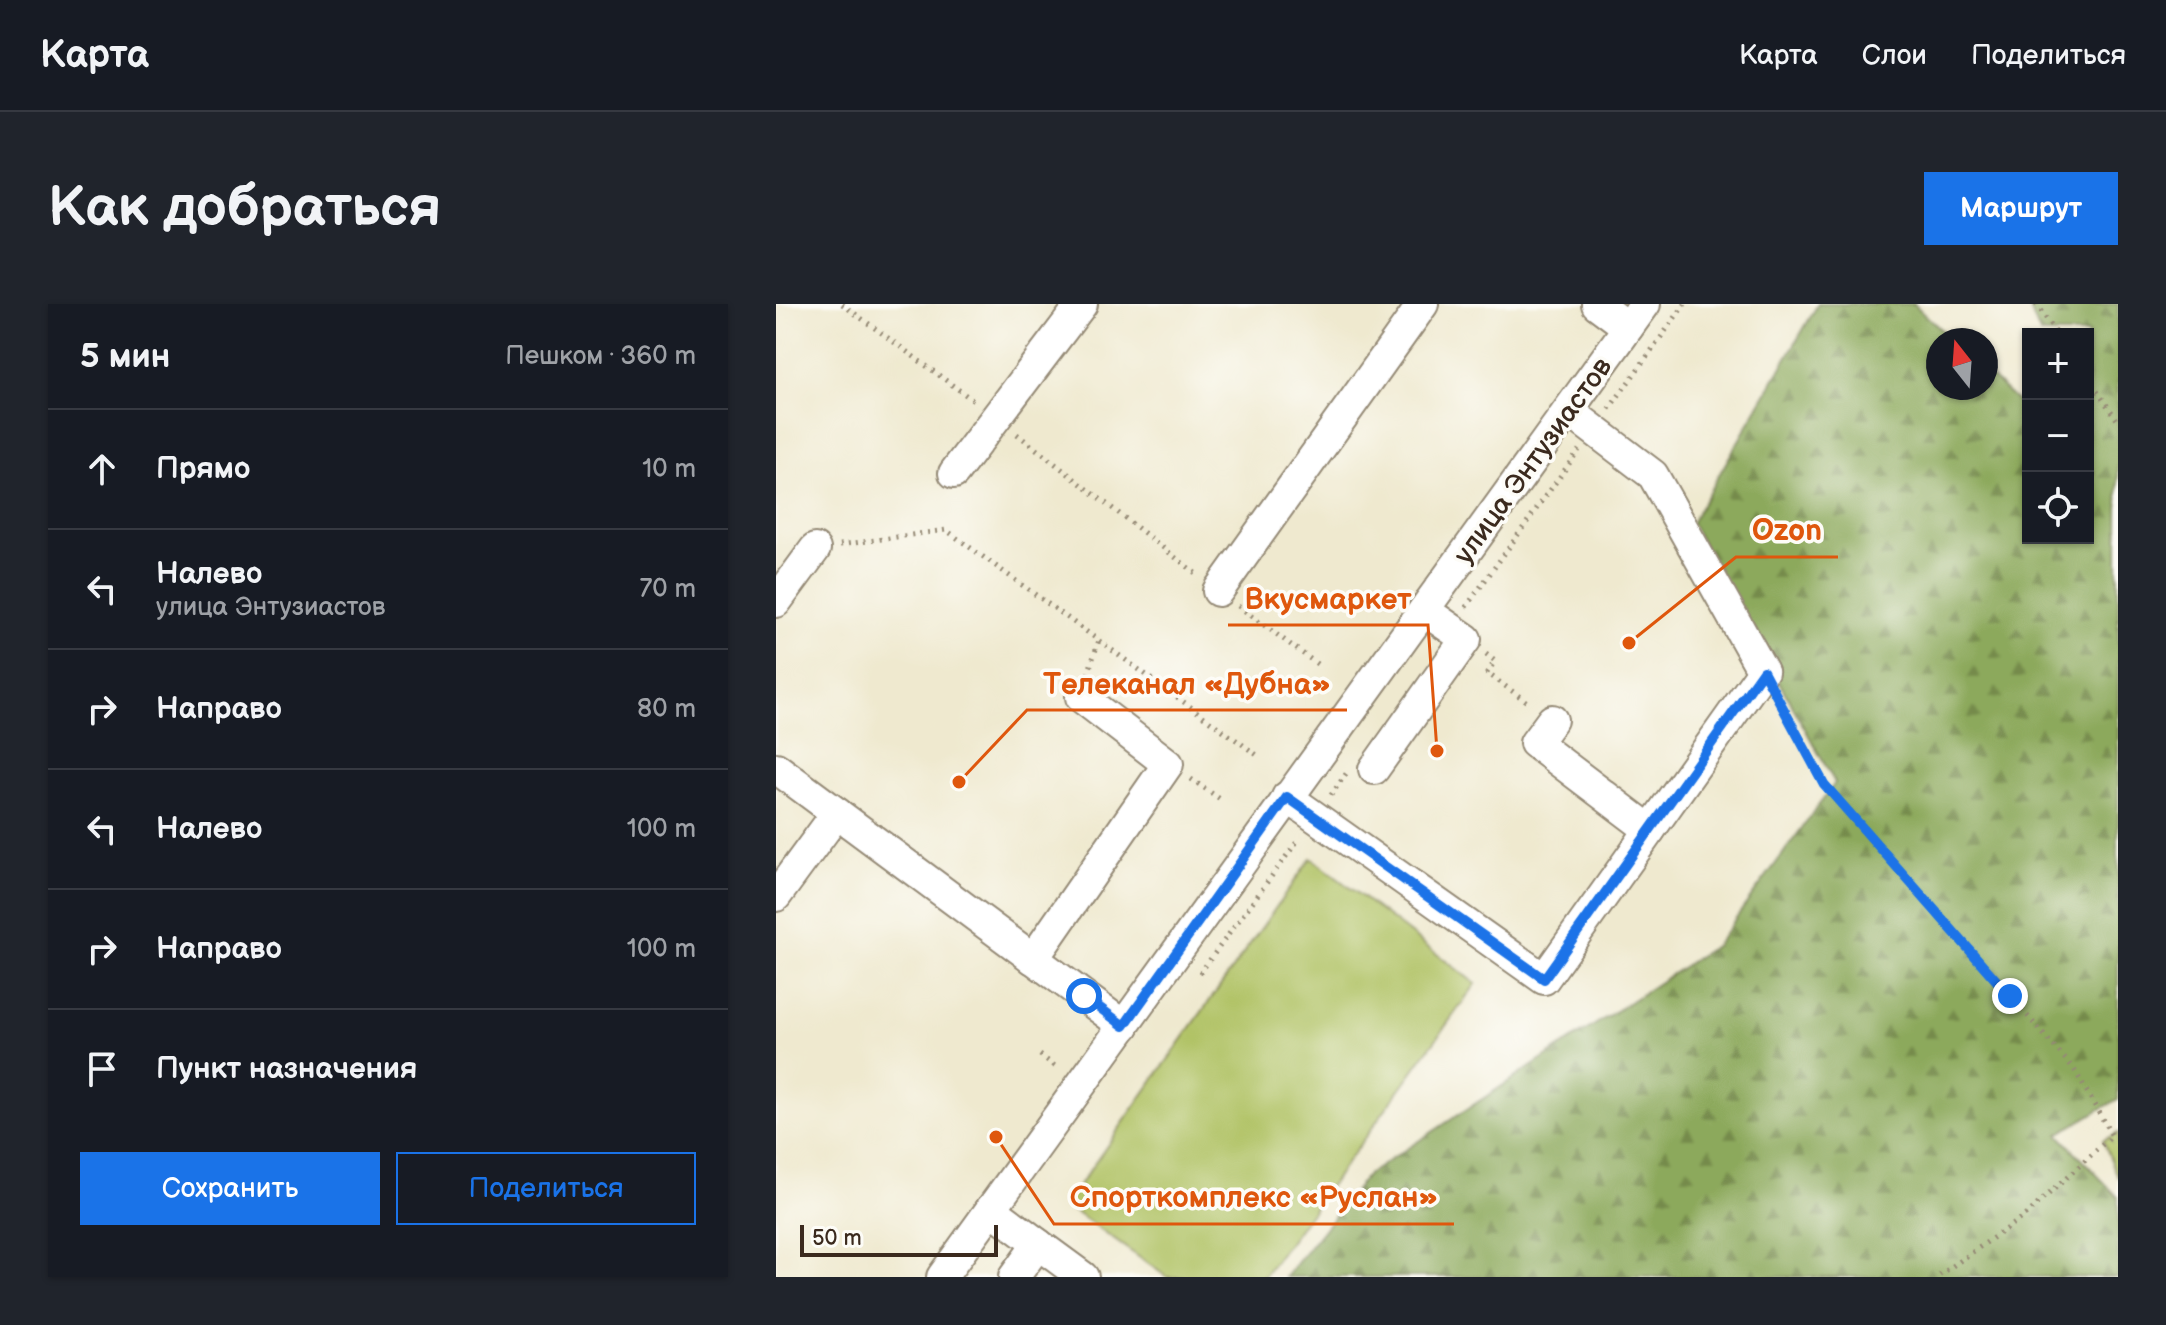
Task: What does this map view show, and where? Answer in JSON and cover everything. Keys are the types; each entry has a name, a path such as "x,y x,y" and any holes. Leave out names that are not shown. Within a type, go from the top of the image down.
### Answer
{"street":[{"path":"954,473 1082,304"},
{"path":"1218,591 1423,304"},
{"path":"1597,304 1636,315"},
{"name":"улица Энтузиастов","path":"942,1277 1636,315"},
{"path":"1287,797 1544,979 1763,671 1653,475 1569,411"},
{"path":"776,602 815,549"},
{"path":"1362,768 1458,634 1424,610"},
{"path":"1033,959 1168,764 1081,697"},
{"path":"1552,720 1535,743 1650,830"},
{"path":"776,768 1124,1026"},
{"path":"776,896 837,813"},
{"path":"991,1209 1083,1277"},
{"path":"1014,1277 1038,1244"}],"path":[{"path":"842,304 996,417 1218,591 1321,667"},
{"path":"1552,720 1487,673 1495,661 1458,634 1594,429 1685,304"},
{"path":"2036,304 2053,328"},
{"path":"2094,387 2118,421"},
{"path":"815,549 946,530 1257,755"},
{"path":"1763,671 1824,784 2074,1069 2112,1136 2027,1214 1937,1277"},
{"path":"1168,764 1223,801"},
{"path":"1315,817 1362,768"}],"green space":[{"path":"1818,304 1914,304 1939,328 1926,328 1926,400 1998,400 1998,383 2022,406 2022,544 2094,544 2094,328 2038,328 2028,304 2118,304 2118,1099 2058,1134 2118,1197 2118,1277 1286,1277 1367,1175 1716,945 1835,783 1691,523"},
{"path":"1311,858 1476,984 1264,1277 1167,1277 1065,1205"},
{"path":"2118,1133 2118,1178 2103,1140"}],"place":[{"name":"Ozon","path":"1629,643"},
{"name":"Вкусмаркет","path":"1437,751"},
{"name":"Телеканал «Дубна»","path":"959,782"},
{"name":"Спорткомплекс «Руслан»","path":"996,1137"}],"route":[{"path":"1084,996 1124,1026 1287,797 1544,979 1763,671 1824,784 2010,996"}]}
